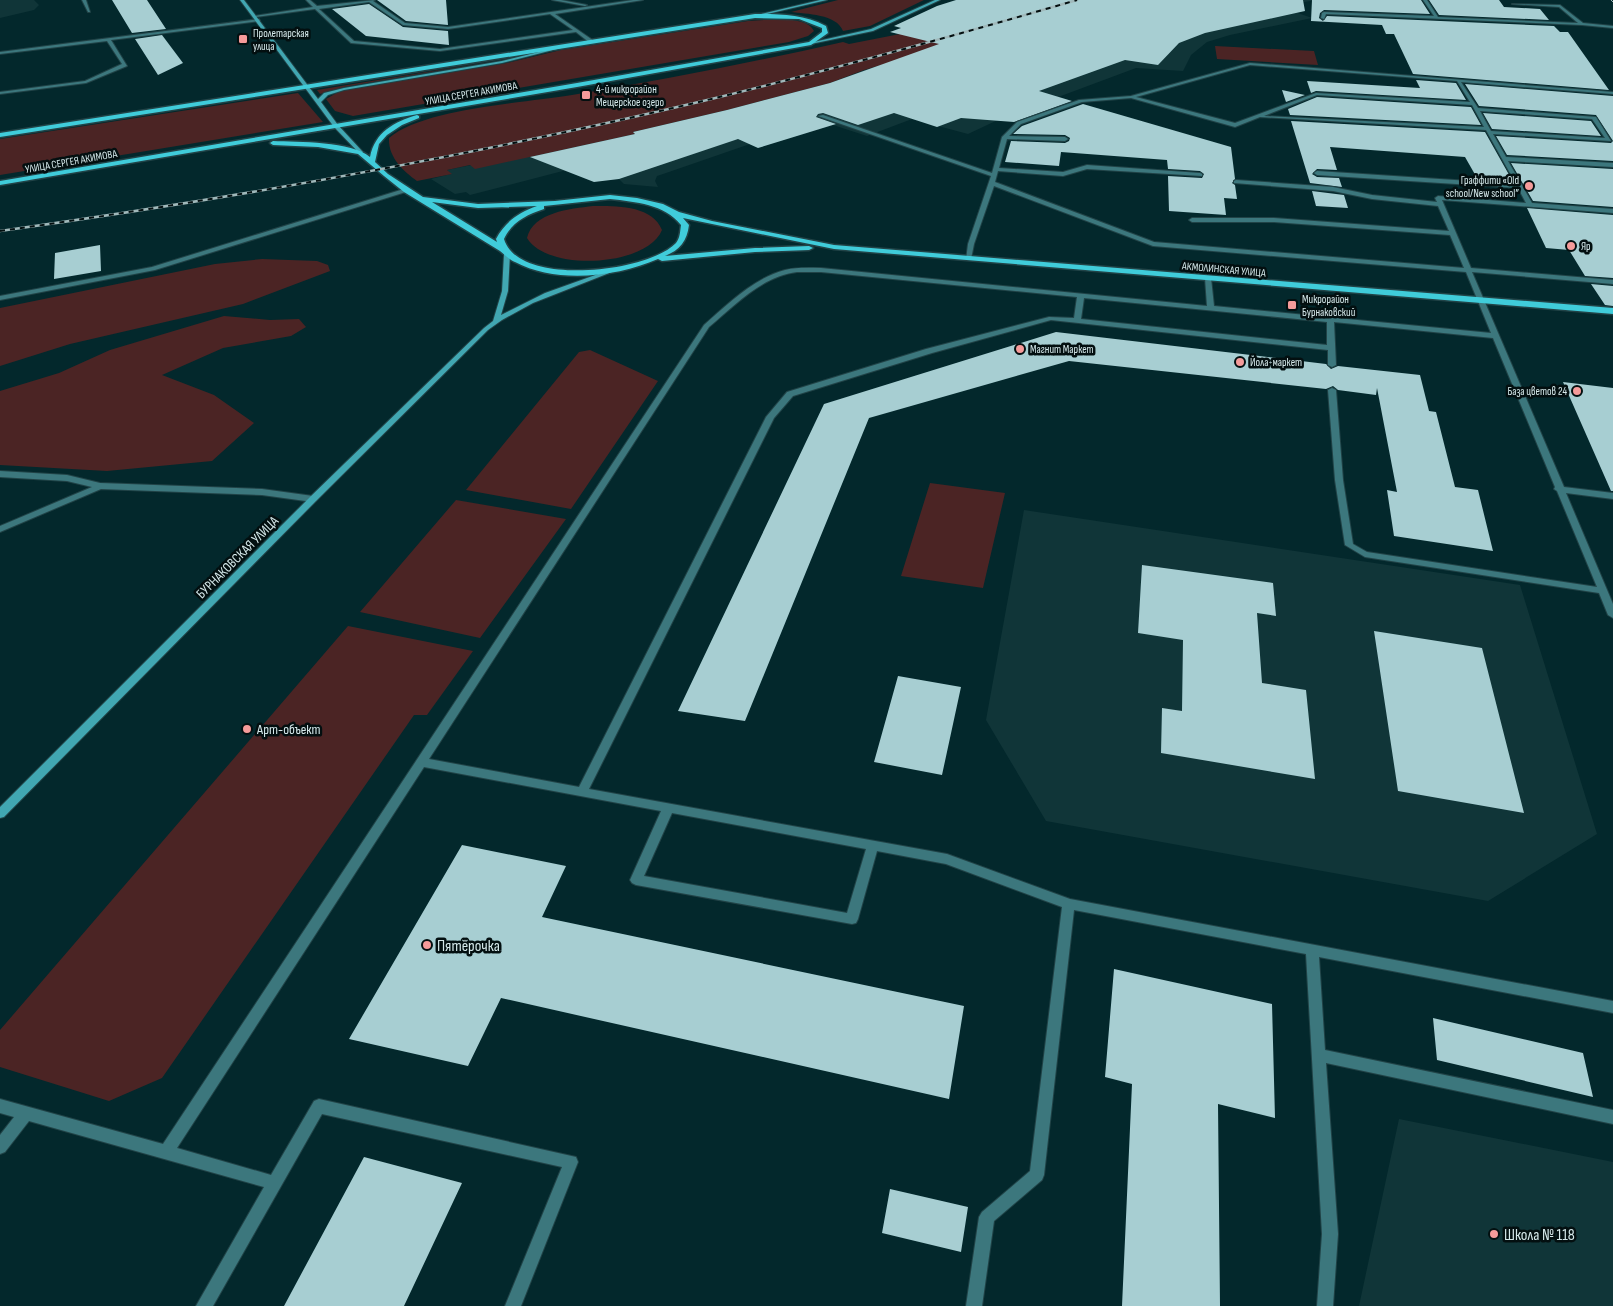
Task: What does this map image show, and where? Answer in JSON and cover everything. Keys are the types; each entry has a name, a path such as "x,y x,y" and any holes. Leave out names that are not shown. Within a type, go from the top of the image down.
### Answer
{"main road":[{"path":"242,0 336,126 360,152 386,175 524,264 550,270 582,273 614,270"},
{"path":"0,134 755,16 825,0"},
{"name":"УЛИЦА СЕРГЕЯ АКИМОВА","path":"0,183 811,43 872,30 938,0"},
{"path":"755,16 784,16 817,22 824,27 825,33 811,43"},
{"path":"318,102 326,94 344,89 502,62 570,45"},
{"path":"372,161 376,142 384,134 409,119 440,108"},
{"path":"240,143 292,143 360,152"},
{"path":"496,321 505,291 505,252 500,239 505,228 516,218 555,203 582,198 628,199 660,206 676,214 749,232 834,248"},
{"path":"422,199 478,206 555,203"},
{"path":"652,261 672,250 683,238 685,225 676,214"},
{"path":"496,321 549,294 614,270 652,261 755,250 834,248"},
{"name":"АКМОЛИНСКАЯ УЛИЦА","path":"834,248 1613,311"},
{"name":"БУРНАКОВСКАЯ УЛИЦА","path":"0,814 313,500 496,321"}],"lane":[{"path":"84,0 89,11"},
{"path":"308,0 353,42 440,50 576,31"},
{"path":"0,53 110,40 371,0 404,24 448,28 641,0"},
{"path":"554,0 595,7"},
{"path":"1425,0 1438,19"},
{"path":"1514,4 1560,6 1582,24"},
{"path":"1322,18 1324,12 1613,27"},
{"path":"551,14 592,42"},
{"path":"0,94 86,82 125,65 110,40"},
{"path":"968,259 971,244 996,173 1005,137 1019,123 1080,101 1131,97 1250,64 1613,92"},
{"path":"1458,80 1476,107 1530,205"},
{"path":"1131,97 1235,125 1257,116 1316,94 1476,107 1594,118 1608,140 1257,116"},
{"path":"821,116 996,173 1063,174 1088,167 1200,175"},
{"path":"1005,137 1065,140"},
{"path":"1505,159 1613,165"},
{"path":"1316,173 1519,186"},
{"path":"1236,182 1333,189 1372,197 1440,204"},
{"path":"992,183 1153,244 1613,282"},
{"path":"0,298 153,269 407,190"},
{"path":"1613,212 1438,198 1558,489 1613,615"},
{"path":"1192,220 1274,220 1452,233"},
{"path":"166,1153 706,326 740,298 768,280 781,273 805,270 1496,336"},
{"path":"1208,278 1211,308"},
{"path":"1077,320 1081,295"},
{"path":"582,792 770,417 790,394 858,372 1051,318 1330,348"},
{"path":"1330,320 1332,365"},
{"path":"1332,390 1339,480 1349,545 1365,554 1603,591"},
{"path":"0,474 67,478 100,486 262,492 313,500"},
{"path":"0,529 100,486"},
{"path":"1558,489 1613,496"},
{"path":"422,762 947,859 1069,904 1613,1006"},
{"path":"668,808 636,880 852,919 873,846"},
{"path":"974,1306 987,1217 1037,1175 1069,904"},
{"path":"1312,950 1330,1234 1325,1306"},
{"path":"1319,1055 1613,1117"},
{"path":"0,1106 275,1183"},
{"path":"204,1306 320,1106 571,1162 513,1306"},
{"path":"0,1147 26,1113"}],"shaded area":[{"path":"0,0 34,0 39,5 34,10 0,18"},
{"path":"838,0 924,0 870,26 843,31 840,25 828,18 791,12"},
{"path":"1100,0 1317,0 1278,6 1312,18 1230,35 1207,42 1191,55 1183,71 1136,68 1002,118 968,134 912,119 867,136 830,124 748,144 750,144 657,176 655,181 658,187 624,184 619,179 582,166 470,195 466,192 455,194 431,179 451,174 447,170 633,132 830,83 864,70"},
{"path":"777,19 803,22 814,31 808,36 789,42 353,116 335,111 326,99 340,91 507,63 561,50 748,21"},
{"path":"1005,29 864,70 830,83 633,132 635,134 475,169 470,165 447,170 452,174 417,181 397,163 389,145 389,138 405,128 450,113 476,108 572,95 640,83 742,64 843,42 849,44 900,34"},
{"path":"1215,46 1314,51 1318,65 1217,59"},
{"path":"512,58 344,87 320,94 317,90"},
{"path":"298,93 323,122 0,175 0,139"},
{"path":"593,206 622,207 642,211 657,222 662,230 653,242 637,252 618,258 596,261 554,256 538,249 527,238 531,229 544,217 554,213"},
{"path":"262,259 317,261 328,265 330,271 243,304 70,344 0,366 0,308 215,264"},
{"path":"224,316 270,320 299,319 306,327 291,336 223,348 162,375 214,395 254,423 212,461 107,471 0,465 0,391 59,373 110,350"},
{"path":"590,350 658,381 571,509 466,490 579,352"},
{"path":"930,483 1005,493 983,588 901,576"},
{"path":"456,500 566,519 480,638 360,612"},
{"path":"1024,510 1520,585 1597,834 1488,901 1046,821 986,720"},
{"path":"348,626 473,651 427,715 414,715 162,1078 109,1101 0,1067 0,1030"},
{"name":"Школа № 118","path":"1399,1119 1613,1162 1613,1306 1359,1306"}],"building":[{"path":"112,0 147,0 166,29 132,33"},
{"path":"377,0 446,0 448,25 406,21"},
{"path":"956,0 1303,0 1305,11 1205,33 1179,43 1158,65 1125,60 1039,91 1072,101 1014,122 961,118 937,127 894,113 858,125 823,113 818,114 816,117 836,124 758,148 738,139 619,179 594,182 530,157 635,134 633,132 830,83 939,44 890,32 901,28 894,26 937,6"},
{"path":"1312,0 1421,0 1430,14 1324,10 1320,13 1319,18 1323,21 1327,16 1554,26 1560,32 1568,32 1609,90 1413,74 1394,34 1386,34 1382,25 1311,21"},
{"path":"1429,0 1499,0 1504,7 1540,9 1549,20 1439,15"},
{"path":"369,4 403,27 448,31 449,45 366,36 332,9"},
{"path":"162,35 183,63 158,75 135,39"},
{"path":"1416,80 1456,83 1466,100 1316,91 1311,93 1307,81 1420,88"},
{"path":"1465,84 1613,96 1613,141 1596,115 1479,106"},
{"path":"1282,90 1305,95 1286,102"},
{"path":"1317,97 1471,107 1481,125 1290,115 1288,109"},
{"path":"1083,104 1231,147 1235,179 1232,183 1235,185 1237,199 1224,198 1226,215 1169,211 1168,176 1202,178 1204,174 1200,171 1168,169 1167,160 1061,152 1059,166 1005,162 1011,141 1065,143 1069,141 1070,138 1065,135 1013,134 1022,126"},
{"path":"1483,113 1591,121 1601,136 1492,129"},
{"path":"1291,121 1485,132 1512,180 1477,178 1465,157 1330,147 1337,170 1317,169 1312,174 1317,177 1339,178 1342,187 1310,183"},
{"path":"1496,136 1611,143 1613,141 1613,161 1507,155"},
{"path":"1511,163 1613,169 1613,207 1533,201"},
{"path":"1312,191 1344,195 1348,208 1316,206"},
{"path":"1527,208 1613,215 1613,278 1585,276 1569,250 1546,248"},
{"path":"100,245 101,271 54,279 55,253"},
{"path":"1591,284 1613,286 1613,306 1605,305"},
{"path":"1056,332 1326,364 1331,369 1338,366 1420,375 1429,411 1436,412 1455,487 1478,490 1493,551 1394,536 1387,490 1397,492 1377,388 1376,395 1338,390 1333,386 1326,389 1069,361 869,418 745,721 678,711 824,404"},
{"path":"1563,382 1613,388 1613,491 1611,491"},
{"path":"1142,565 1273,583 1276,616 1257,613 1262,683 1306,690 1315,779 1161,753 1162,708 1182,711 1183,640 1138,633"},
{"path":"1374,631 1482,648 1524,813 1398,791"},
{"path":"898,676 961,687 942,775 874,762"},
{"path":"462,845 566,866 542,917 964,1006 949,1099 501,998 468,1066 349,1039"},
{"path":"1114,969 1272,1004 1275,1118 1218,1104 1220,1306 1122,1306 1132,1084 1105,1077"},
{"path":"1433,1018 1583,1053 1593,1097 1437,1060"},
{"path":"364,1157 462,1183 404,1306 284,1306"},
{"path":"890,1189 968,1207 961,1252 882,1233"}],"railway":[{"path":"0,231 265,190 528,140 797,78 1077,0"}],"place":[{"name":"Пролетарская улица","path":"243,39"},
{"name":"4-й микрорайон Мещерское озеро","path":"586,95"},
{"name":"Граффити «Old school/New school”","path":"1529,186"},
{"name":"Яр","path":"1571,246"},
{"name":"Микрорайон Бурнаковский","path":"1292,305"},
{"name":"Магнит Маркет","path":"1020,349"},
{"name":"Йола-маркет","path":"1240,362"},
{"name":"База цветов 24","path":"1577,391"},
{"name":"Арт-объект","path":"247,729"},
{"name":"Пятёрочка","path":"427,945"},
{"name":"Школа № 118","path":"1494,1234"}]}
